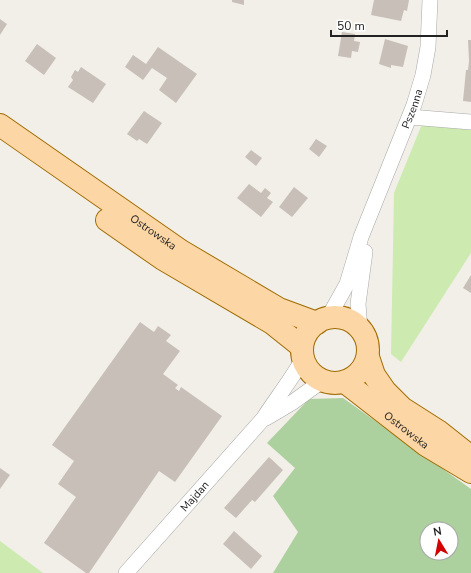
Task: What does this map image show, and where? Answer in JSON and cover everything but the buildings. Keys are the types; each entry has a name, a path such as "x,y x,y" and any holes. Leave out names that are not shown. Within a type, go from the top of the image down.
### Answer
{"main road":[{"name":"Ostrowska","path":"0,125 181,252 279,309 322,320"},
{"name":"Ostrowska","path":"0,144 163,259 272,323 302,353"},
{"path":"346,319 360,329 366,339 368,357 360,373 345,382 333,384 322,381 308,370 302,353 308,331 322,320 346,319"},
{"name":"Ostrowska","path":"368,357 374,374 390,396 402,408 438,431 471,457"},
{"name":"Ostrowska","path":"345,382 426,445 471,472"}],"street":[{"name":"Pszenna","path":"322,320 348,284 370,213 410,117 423,75 427,54 430,0"},
{"path":"410,117 471,122"},
{"name":"Pszenna","path":"360,329 358,304 370,213"},
{"name":"Majdan","path":"126,573 263,419 281,391 293,377 302,353"},
{"name":"Majdan","path":"263,419 293,402 322,381"}],"green space":[{"path":"422,124 471,128 471,253 401,362 391,354 394,193"},
{"path":"343,398 471,489 471,573 273,573 298,532 273,496 295,468 267,443 309,399"},
{"path":"0,541 43,573 0,573"}]}
